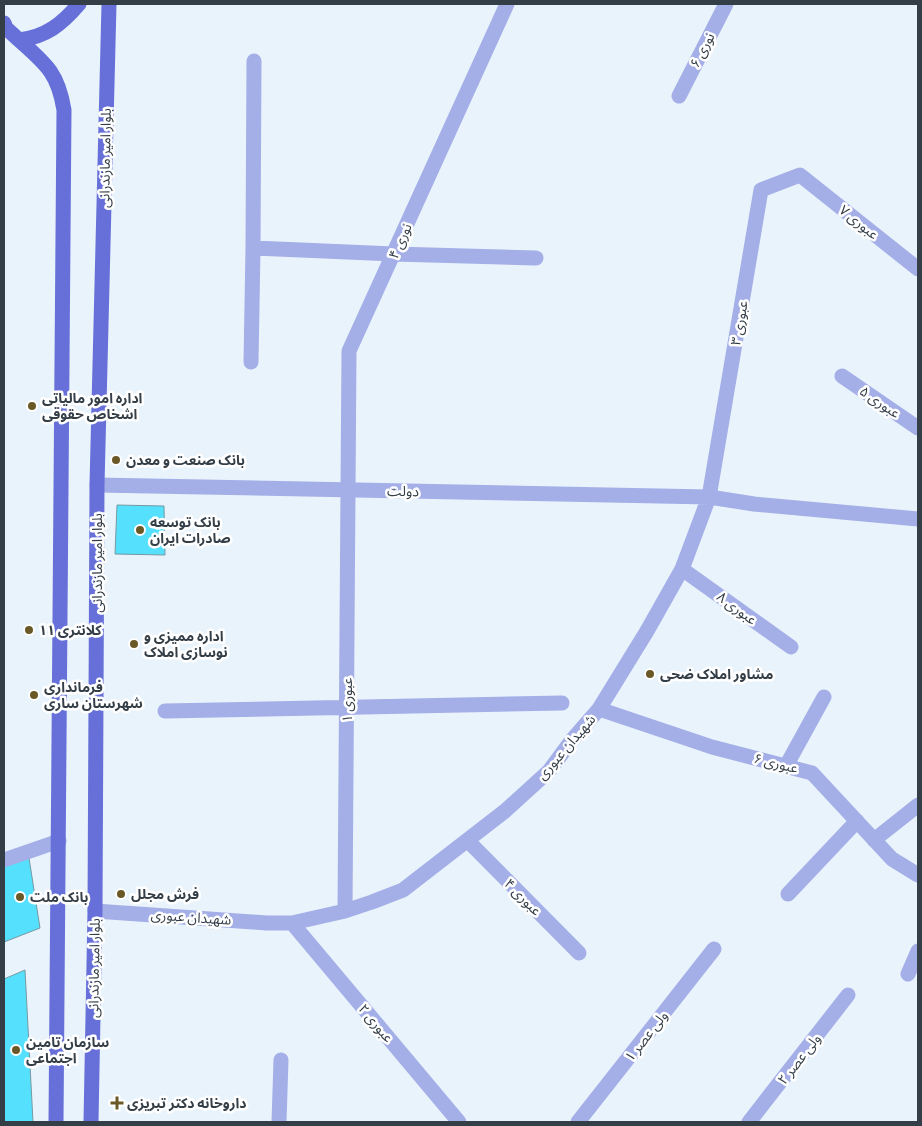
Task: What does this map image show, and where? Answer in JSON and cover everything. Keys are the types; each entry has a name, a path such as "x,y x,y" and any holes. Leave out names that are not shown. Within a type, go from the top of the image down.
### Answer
{"main road":[{"path":"19,40 34,38 55,28 79,4"},
{"name":"بلوار امیر مازندرانی","path":"90,1122 95,910 97,485 109,4"},
{"path":"4,23 6,28 40,58 56,78 64,110 56,1122"}],"street":[{"name":"نوری ۴","path":"347,490 350,351 507,4"},
{"name":"نوری ۶","path":"679,96 726,4"},
{"path":"251,362 254,61"},
{"name":"عبوری ۷","path":"800,175 918,269"},
{"name":"عبوری ۳","path":"709,497 761,190 800,175"},
{"path":"253,248 536,258"},
{"name":"عبوری ۵","path":"842,376 918,428"},
{"name":"دولت","path":"97,485 709,497"},
{"name":"عبوری ۱","path":"344,910 348,708 347,490"},
{"path":"709,497 754,504 918,519"},
{"name":"شهیدان عبوری","path":"95,910 267,923 292,923 372,902 403,890 505,811 548,771 599,709 682,570 709,497"},
{"name":"عبوری ۸","path":"682,570 791,647"},
{"path":"786,766 824,697"},
{"path":"165,711 562,703"},
{"name":"عبوری ۶","path":"599,709 712,747 812,773 892,859 918,875"},
{"path":"874,840 918,805"},
{"path":"788,894 857,821"},
{"path":"4,860 59,841"},
{"name":"عبوری ۴","path":"468,841 579,953"},
{"name":"عبوری ۲","path":"292,923 460,1122"},
{"name":"ولی عصر ۱","path":"578,1122 714,949"},
{"path":"908,974 918,951"},
{"name":"ولی عصر ۲","path":"749,1122 848,995"},
{"path":"279,1122 281,1060"}],"building":[{"name":"بانک توسعه صادرات ایران","path":"117,505 164,506 165,555 115,554"},
{"name":"بانک ملت","path":"29,858 40,928 4,942 4,866"},
{"name":"سازمان تامین اجتماعی","path":"25,970 33,1122 4,1122 4,979"}],"place":[{"name":"اداره امور مالیاتی اشخاص حقوقی","path":"32,406"},
{"name":"بانک صنعت و معدن","path":"116,460"},
{"name":"بانک توسعه صادرات ایران","path":"140,530"},
{"name":"کلانتری ۱۱","path":"29,630"},
{"name":"اداره ممیزی و نوسازی املاک","path":"134,644"},
{"name":"مشاور املاک ضحی","path":"650,674"},
{"name":"فرمانداری شهرستان ساری","path":"34,695"},
{"name":"فرش مجلل","path":"121,894"},
{"name":"بانک ملت","path":"20,897"},
{"name":"سازمان تامین اجتماعی","path":"16,1050"},
{"name":"داروخانه دکتر تبریزی","path":"117,1103"}]}
